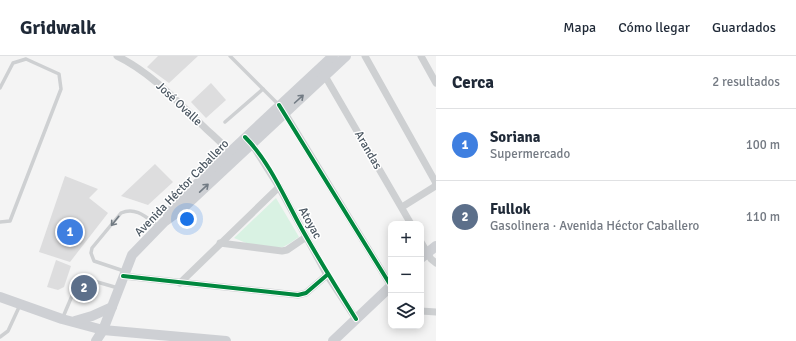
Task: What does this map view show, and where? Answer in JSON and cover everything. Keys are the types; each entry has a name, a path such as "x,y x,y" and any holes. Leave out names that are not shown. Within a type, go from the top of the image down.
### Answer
{"main road":[{"name":"Avenida Héctor Caballero","path":"96,341 103,330 132,255 161,224 183,208 248,140 282,109 334,56"},
{"name":"Avenida Héctor Caballero","path":"282,109 325,76 346,56"},
{"path":"424,255 436,246"},
{"path":"332,341 388,289"},
{"path":"0,297 67,320 103,330 226,341"},
{"path":"67,320 92,316 112,307"}],"street":[{"name":"José Ovalle","path":"117,56 130,62 146,74 233,156"},
{"path":"365,56 436,183 434,188 402,207"},
{"path":"421,56 436,83"},
{"name":"Arandas","path":"325,76 409,221"},
{"path":"282,109 388,281"},
{"name":"Atoyac","path":"248,140 279,187 327,275 356,319"},
{"path":"180,283 279,187"},
{"path":"220,243 282,251 287,250 306,237"},
{"path":"424,255 436,263"},
{"path":"124,273 180,283 298,295 306,293 327,275"},
{"path":"424,311 436,312"}],"lane":[{"path":"230,56 282,109"},
{"path":"0,88 14,63 26,59 59,74 62,89 10,221 0,222"},
{"path":"225,122 263,89"},
{"path":"124,273 94,261 91,252 92,248 121,212 126,210 138,212 161,224"},
{"path":"67,320 72,294 77,280 82,277 119,288"},
{"path":"72,294 78,292"},
{"path":"0,337 8,331 21,304"}],"green space":[{"path":"276,198 299,237 283,247 277,248 251,245 234,238"}],"building":[{"path":"158,56 198,56 169,83 147,67"},
{"path":"211,83 226,100 206,118 191,102"},
{"path":"155,164 173,182 148,205 121,196"},
{"path":"65,176 98,189 89,198 108,213 70,262 39,252"},
{"path":"56,260 71,266 64,287 58,290 47,287"},
{"path":"81,281 90,284 85,301 76,299"}],"cycle path":[{"path":"279,105 388,281"},
{"path":"245,137 268,167 312,247 356,319"},
{"path":"123,276 298,295 306,293 327,275"}],"place":[{"name":"Soriana","path":"70,232"},
{"name":"Fullok","path":"84,288"}]}
